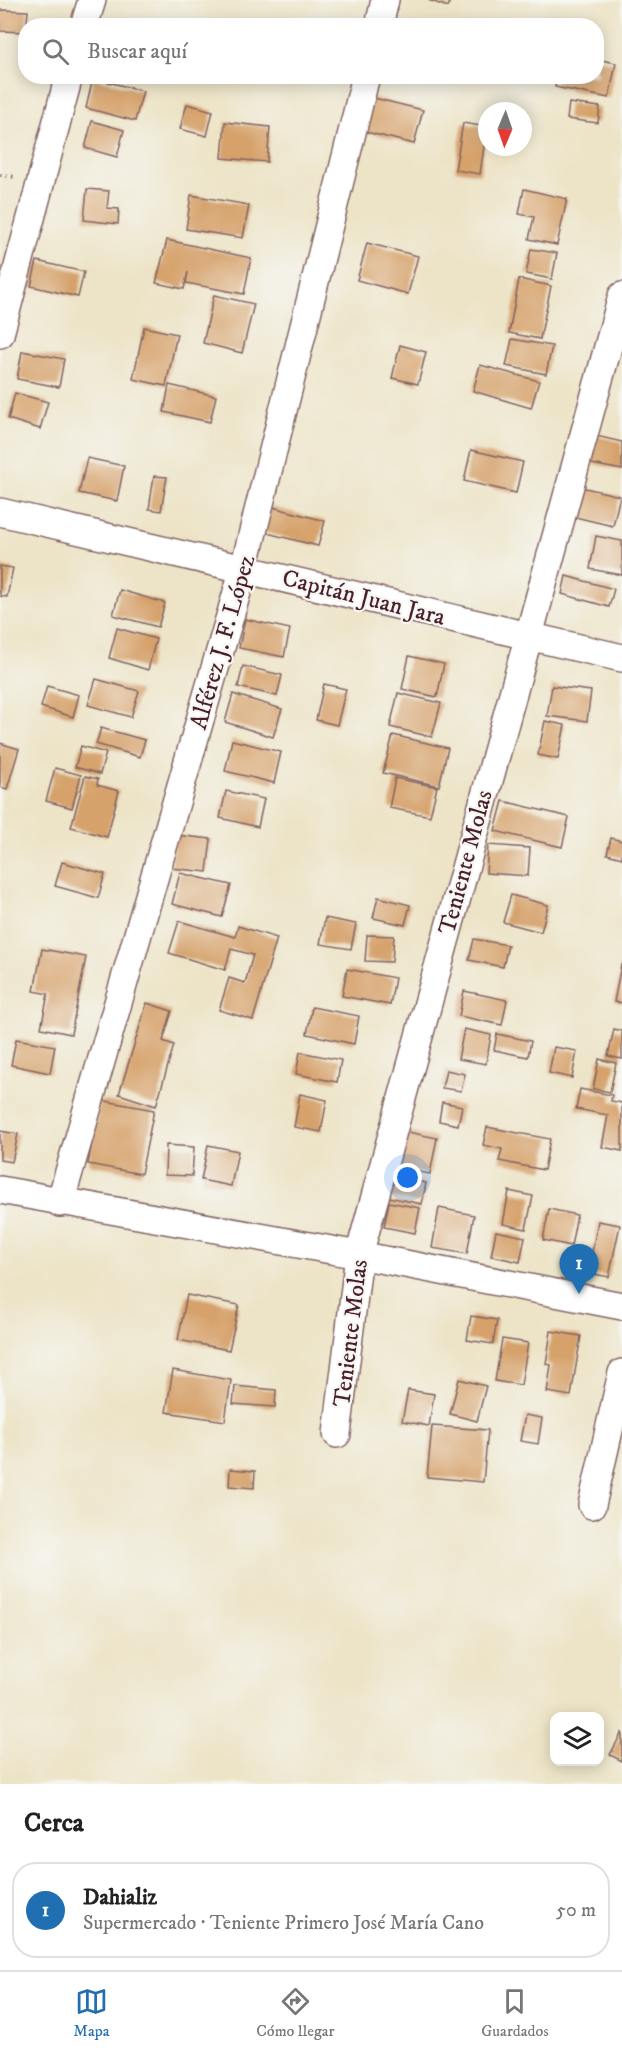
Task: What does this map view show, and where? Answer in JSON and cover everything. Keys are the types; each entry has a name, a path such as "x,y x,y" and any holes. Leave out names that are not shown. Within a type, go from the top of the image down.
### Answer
{"street":[{"path":"86,18 92,0"},
{"path":"381,18 385,0"},
{"path":"0,334 67,84"},
{"name":"Alférez J. F. López","path":"60,1203 244,568 364,84"},
{"name":"Teniente Molas","path":"337,1434 359,1254 622,296"},
{"name":"Capitán Juan Jara","path":"0,512 622,658"},
{"path":"0,1190 60,1203 359,1254 622,1306"},
{"path":"592,1505 622,1373"}],"building":[{"path":"428,0 450,0 448,7"},
{"path":"0,10 28,11 27,18 18,18 18,32 0,31"},
{"path":"604,60 616,63 609,98 555,87 556,84 604,84"},
{"path":"92,84 116,84 143,91 135,121 86,108"},
{"path":"370,97 423,110 414,144 362,131"},
{"path":"569,103 600,107 598,123 567,119"},
{"path":"187,104 213,111 207,136 180,129"},
{"path":"92,121 124,130 117,157 85,148"},
{"path":"225,122 270,127 267,162 222,158"},
{"path":"463,123 478,126 478,156 483,156 480,174 455,170"},
{"path":"87,189 109,191 107,208 119,209 118,224 84,220"},
{"path":"524,189 567,199 557,245 529,239 534,217 519,214"},
{"path":"191,195 249,205 243,238 186,229"},
{"path":"167,240 251,258 244,294 186,283 188,272 184,289 156,283"},
{"path":"367,243 418,256 408,294 357,280"},
{"path":"531,249 557,253 552,279 526,274"},
{"path":"37,261 84,272 78,297 31,286"},
{"path":"519,279 551,286 540,339 509,333"},
{"path":"214,295 254,304 242,353 203,343"},
{"path":"144,327 177,334 166,386 133,379"},
{"path":"512,339 552,346 546,374 506,366"},
{"path":"400,345 426,352 418,384 392,378"},
{"path":"22,351 64,359 59,387 17,379"},
{"path":"480,365 539,381 531,408 473,391"},
{"path":"169,385 216,396 210,422 164,412"},
{"path":"15,393 48,402 40,429 8,419"},
{"path":"588,434 622,442 622,470 582,462"},
{"path":"471,450 523,462 516,493 464,481"},
{"path":"87,458 124,466 117,501 79,493"},
{"path":"154,476 167,477 161,511 149,509"},
{"path":"581,487 620,496 613,526 575,517"},
{"path":"269,506 325,521 318,546 263,532"},
{"path":"596,536 622,541 622,575 590,569"},
{"path":"0,566 13,568 7,597 0,596"},
{"path":"566,576 614,589 609,607 562,594"},
{"path":"120,590 165,603 158,627 113,615"},
{"path":"245,619 290,629 284,657 239,648"},
{"path":"117,628 156,639 148,670 109,658"},
{"path":"409,656 444,664 437,697 402,689"},
{"path":"243,666 282,675 277,696 238,687"},
{"path":"96,679 139,691 131,717 88,705"},
{"path":"324,684 346,689 337,725 316,720"},
{"path":"47,686 79,695 73,717 41,707"},
{"path":"552,686 591,691 587,721 547,716"},
{"path":"398,693 441,703 432,737 390,727"},
{"path":"233,694 282,709 273,737 225,722"},
{"path":"545,721 565,725 558,759 538,755"},
{"path":"101,728 145,740 140,757 96,744"},
{"path":"393,735 448,748 439,786 383,773"},
{"path":"232,740 281,752 274,783 225,771"},
{"path":"0,743 19,749 7,789 0,787"},
{"path":"81,746 106,753 100,774 75,767"},
{"path":"55,768 81,775 72,808 46,801"},
{"path":"85,776 98,779 97,785 119,791 107,837 71,827"},
{"path":"395,778 437,787 430,816 389,808"},
{"path":"226,791 264,799 258,827 220,818"},
{"path":"503,801 569,817 562,847 495,831"},
{"path":"175,835 211,839 207,872 171,868"},
{"path":"611,838 622,841 622,858 607,854"},
{"path":"488,845 530,848 528,876 486,873"},
{"path":"62,862 105,874 98,898 55,886"},
{"path":"180,873 231,885 222,917 172,904"},
{"path":"511,895 548,905 541,932 503,922"},
{"path":"378,897 410,905 405,925 373,918"},
{"path":"325,918 356,924 351,949 320,944"},
{"path":"179,921 235,937 238,926 277,938 253,1020 219,1010 229,978 245,983 253,955 231,949 225,970 169,953"},
{"path":"367,935 394,936 392,962 365,961"},
{"path":"474,939 508,945 503,967 469,960"},
{"path":"42,949 86,957 71,1034 41,1028 48,994 34,991"},
{"path":"622,965 622,1003 614,1002"},
{"path":"347,969 395,978 390,1005 342,996"},
{"path":"464,991 507,1000 502,1025 459,1016"},
{"path":"147,1003 172,1011 163,1041 174,1045 156,1106 119,1094"},
{"path":"312,1007 359,1016 354,1044 307,1034"},
{"path":"464,1029 491,1035 486,1064 458,1059"},
{"path":"614,1029 622,1031 622,1059 608,1056"},
{"path":"497,1034 531,1041 528,1057 494,1050"},
{"path":"16,1039 55,1046 50,1073 11,1065"},
{"path":"554,1047 577,1051 572,1078 549,1073"},
{"path":"300,1052 341,1060 337,1082 296,1074"},
{"path":"599,1059 616,1063 610,1092 593,1089"},
{"path":"446,1070 465,1074 461,1091 442,1088"},
{"path":"580,1089 612,1095 611,1101 622,1103 622,1151 602,1147 608,1115 576,1109"},
{"path":"300,1094 327,1100 321,1132 294,1127"},
{"path":"100,1100 154,1110 141,1174 88,1164"},
{"path":"442,1102 462,1106 458,1125 439,1121"},
{"path":"487,1127 550,1139 544,1170 499,1161 502,1149 483,1145"},
{"path":"0,1131 18,1134 12,1162 0,1160"},
{"path":"403,1131 437,1138 430,1174 396,1168"},
{"path":"166,1145 194,1147 192,1176 165,1175"},
{"path":"208,1145 238,1151 231,1186 201,1180"},
{"path":"393,1176 426,1183 422,1204 389,1197"},
{"path":"509,1191 533,1196 526,1229 503,1224"},
{"path":"389,1202 420,1208 415,1233 384,1227"},
{"path":"439,1208 474,1215 467,1254 432,1248"},
{"path":"549,1209 577,1215 571,1246 543,1240"},
{"path":"598,1221 620,1225 609,1277 588,1273"},
{"path":"496,1231 525,1237 520,1262 491,1256"},
{"path":"187,1295 239,1305 229,1350 178,1340"},
{"path":"471,1316 497,1320 493,1344 467,1340"},
{"path":"551,1331 581,1336 571,1396 547,1392 551,1365 546,1364"},
{"path":"502,1339 528,1343 521,1385 495,1381"},
{"path":"173,1370 231,1380 225,1421 166,1412"},
{"path":"459,1379 486,1386 477,1421 450,1414"},
{"path":"235,1386 276,1390 275,1407 233,1404"},
{"path":"408,1390 434,1394 429,1426 402,1421"},
{"path":"525,1415 542,1418 538,1444 520,1441"},
{"path":"432,1426 488,1430 483,1482 427,1477"},
{"path":"230,1469 255,1471 254,1488 229,1486"},
{"path":"622,1732 622,1761 610,1755"}],"place":[{"name":"Dahializ","path":"579,1294"}]}
